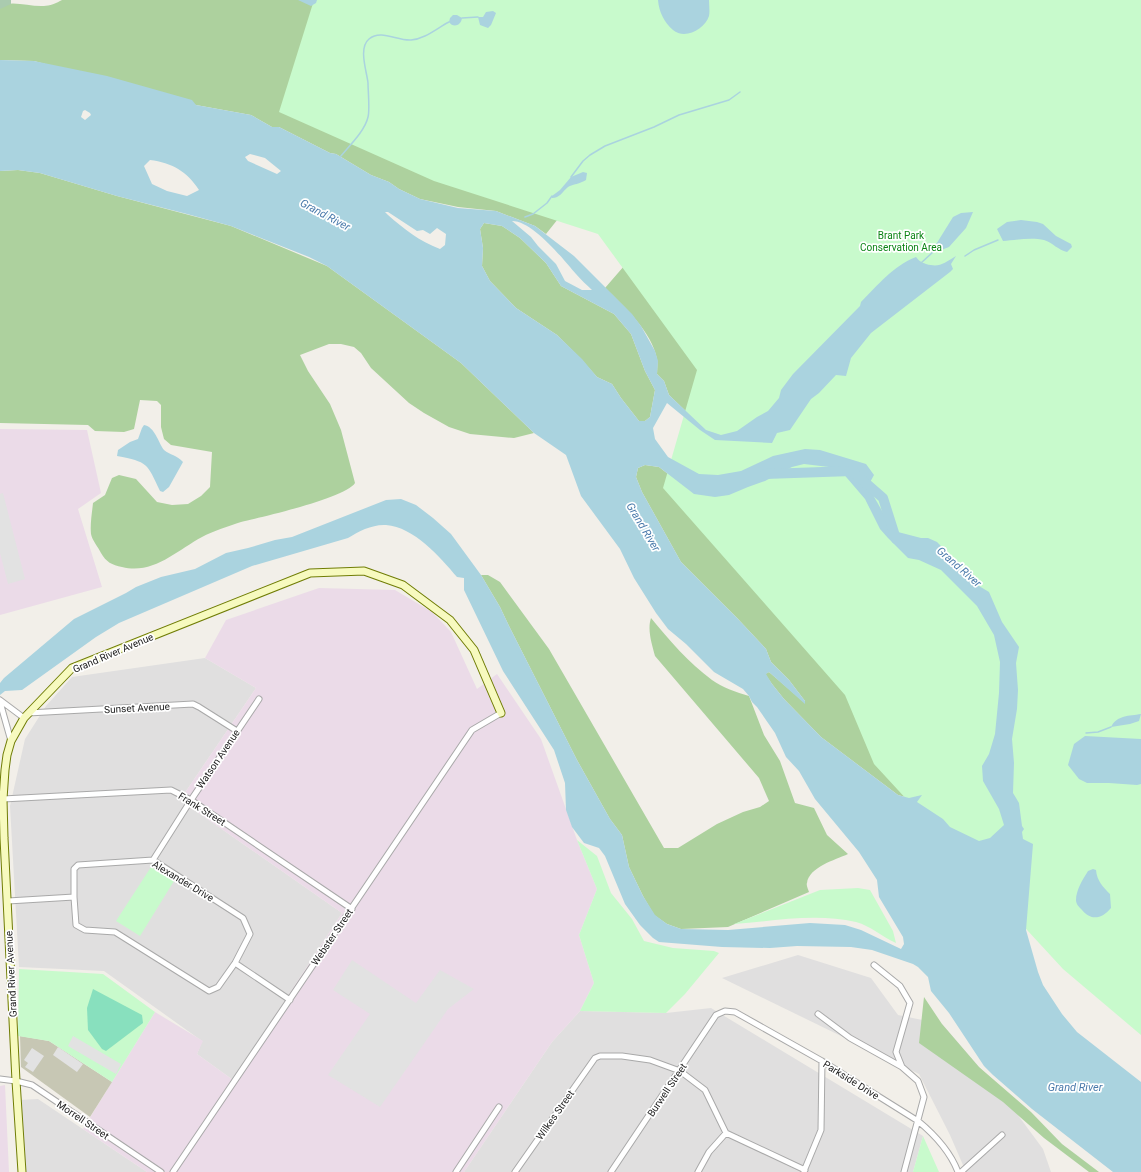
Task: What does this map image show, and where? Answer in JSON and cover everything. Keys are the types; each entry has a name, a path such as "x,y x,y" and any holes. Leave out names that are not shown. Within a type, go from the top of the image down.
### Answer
{"street":[{"name":"Grand River Avenue","path":"22,1172 16,1081 3,799 7,755 11,741 26,716 72,668 310,572 364,571 403,585 450,620 474,650 501,713"},
{"name":"Watson Avenue","path":"152,860 259,699"},
{"path":"0,701 26,716"},
{"path":"0,701 11,741"},
{"name":"Sunset Avenue","path":"26,716 192,704 237,731"},
{"name":"Webster Street","path":"173,1172 472,730 501,713"},
{"name":"Frank Street","path":"3,799 172,790 191,800 352,909"},
{"name":"Alexander Drive","path":"152,860 242,918 250,934 235,963 218,987 209,991 115,932 85,930 76,925 74,897 74,869 78,865 152,860"},
{"path":"8,901 74,897"},
{"path":"235,963 290,1000"},
{"path":"874,965 900,986 910,1003 896,1052 902,1067"},
{"name":"Parkside Drive","path":"725,1011 735,1012 822,1062 918,1121 941,1143 950,1154 960,1172"},
{"name":"Burwell Street","path":"611,1172 680,1071 716,1015 725,1011"},
{"path":"818,1014 850,1038 902,1067 918,1081 924,1096 904,1172"},
{"name":"Wilkes Street","path":"514,1172 595,1058 600,1056 615,1056 650,1060 680,1071"},
{"path":"680,1071 705,1090 726,1133 804,1171 821,1130 822,1062"},
{"name":"Morrell Street","path":"0,1079 32,1085 161,1172"},
{"path":"456,1172 499,1107"},
{"path":"698,1172 709,1152 726,1133"},
{"path":"960,1172 1002,1135"}],"shaded area":[{"path":"0,429 87,430 101,493 78,509 102,587 0,615"},
{"path":"3,493 25,579 8,584 0,553 0,494"},
{"path":"319,588 395,590 432,612 451,632 477,689 497,674 541,739 577,840 597,889 579,935 594,983 580,1011 552,1042 464,1172 147,1172 83,1129 155,1012 203,1041 197,1054 233,1080 342,913 180,800 256,688 205,658 226,620"},
{"path":"205,658 256,688 180,800 342,913 233,1080 197,1054 202,1041 104,971 19,967 10,806 25,739 46,706 72,677"},
{"path":"798,955 871,978 898,1015 942,1024 992,1080 1043,1149 1051,1172 966,1172 950,1135 919,1074 722,978"},
{"path":"352,960 416,1003 440,970 474,989 448,1009 380,1107 328,1075 370,1014 333,990"},
{"path":"711,1008 923,1136 913,1172 464,1172 552,1042 580,1011 666,1013"},
{"path":"20,1036 49,1041 112,1082 90,1117 21,1067"},
{"path":"73,1036 121,1064 116,1074 68,1046"},
{"path":"58,1047 83,1064 77,1072 53,1055"},
{"path":"32,1048 44,1056 33,1072 25,1067 28,1063 24,1060"},
{"path":"5,1085 9,1172 0,1172 0,1086"},
{"path":"38,1099 147,1172 24,1172 20,1100"}],"green space":[{"path":"0,0 11,0 11,4 0,9"},
{"path":"62,0 984,0 585,185 546,234 535,226 496,211 458,207 420,199 399,189 389,182 371,175 336,154 330,153 279,127 272,127 251,115 196,105 34,61 0,60 0,6 5,4 16,4 46,6"},
{"name":"Brant Park Conservation Area","path":"314,0 1141,0 1141,1035 1063,969 874,764 845,695 663,488 697,370 598,234 434,181 279,112"},
{"path":"18,170 40,173 117,196 231,226 327,266 461,363 534,433 514,438 470,434 449,427 409,403 371,368 361,353 354,347 341,344 329,344 300,355 308,371 330,404 341,430 355,483 348,489 321,501 241,522 211,533 154,565 133,569 112,564 103,556 93,539 91,534 91,518 93,503 105,495 112,478 119,475 136,479 157,502 172,505 188,504 201,496 210,487 212,452 171,445 164,439 161,427 161,405 157,401 140,400 134,429 124,432 95,431 88,425 0,423 0,171"},
{"path":"484,223 502,226 520,238 546,263 561,286 614,314 631,334 645,371 655,390 650,417 645,421 639,421 612,384 597,377 557,335 516,308 490,281 482,266 483,248 480,229"},
{"path":"650,236 725,356 694,419 669,395 664,381 657,374 657,361 654,349 643,329 628,311 605,288"},
{"path":"645,465 659,467 694,494 729,495 909,798 898,795 821,737 784,699 772,684 765,674 769,672 805,703 789,680 771,662 766,649 681,562 642,492 636,477 638,468"},
{"path":"481,575 488,575 500,582 549,649 664,848 678,848 717,824 743,812 760,807 769,801 759,778 655,656 651,642 651,618 680,651 712,680 734,691 749,696 764,735 780,761 795,803 814,808 827,835 848,854 817,868 809,877 807,887 809,892 728,927 681,929 667,924 654,915 629,867 622,835 610,819 577,760 500,607"},
{"path":"577,840 597,856 611,893 632,919 644,941 673,948 714,951 719,953 685,994 666,1013 580,1011 594,983 579,935 597,889"},
{"path":"151,867 174,881 140,936 116,921"},
{"path":"858,888 870,890 893,931 896,943 861,924 841,919 795,918 734,924 820,890"},
{"path":"19,969 103,974 155,1012 112,1082 49,1041 18,1036"},
{"path":"93,989 142,1015 143,1023 106,1051 102,1049 88,1030 87,1008"},
{"path":"924,997 942,1024 979,1067 1031,1112 1062,1144 1099,1172 1089,1172 1044,1138 1003,1102 919,1043"},
{"path":"923,1136 939,1172 913,1172"}],"water":[{"path":"298,0 317,0 316,3 311,6"},
{"path":"658,0 709,0 709,16 707,21 694,32 683,34 678,33 667,24 661,13"},
{"path":"493,11 496,13 491,25 488,28 480,25 478,17 483,17 486,12"},
{"path":"453,15 457,15 462,18 459,24 453,25 449,22"},
{"path":"0,60 34,61 107,76 192,100 196,105 251,115 272,127 279,127 330,153 336,154 371,175 389,182 399,189 420,199 458,208 496,211 535,226 574,256 632,314 641,326 655,351 658,361 657,374 664,381 669,395 706,430 721,435 737,431 768,411 779,398 781,390 793,374 860,306 861,302 900,265 916,257 923,263 938,265 945,263 956,256 951,264 953,269 871,333 851,358 846,376 836,375 819,393 811,399 790,430 777,433 772,443 715,440 700,430 667,403 653,428 655,439 668,457 699,474 718,475 741,471 773,456 805,449 820,450 866,464 874,475 868,486 890,525 898,532 921,538 928,538 937,542 974,583 989,592 1002,622 1019,647 1016,663 1018,690 1017,709 1012,739 1014,763 1013,793 1019,803 1022,826 1024,829 1022,832 1023,839 1033,844 1026,930 1043,985 1062,1014 1077,1032 1141,1082 1141,1172 1113,1172 1032,1109 993,1075 984,1066 949,1013 931,991 928,977 913,964 872,950 851,947 722,947 659,942 653,938 640,925 625,904 605,856 599,848 584,843 572,827 566,810 565,783 554,750 503,671 464,590 464,578 457,577 426,544 407,531 386,525 371,527 348,538 252,566 119,623 96,637 22,690 5,691 0,695 0,683 4,678 74,619 136,587 161,577 195,569 226,553 292,537 386,500 401,499 416,505 451,534 481,575 500,607 577,760 610,819 622,835 629,867 643,896 655,915 667,924 681,929 728,930 810,923 845,925 861,930 901,949 904,944 903,937 879,897 877,880 859,852 815,799 799,771 786,757 775,733 749,696 743,689 714,672 686,644 668,629 656,613 634,578 620,549 581,496 566,455 534,433 461,363 327,266 309,257 231,226 117,196 40,173 18,170 0,171","holes":["85,110 91,115 85,120 81,117 83,111","250,154 265,158 281,171 277,174 248,161 245,157","150,160 165,163 178,169 184,173 199,190 187,196 167,191 152,184 144,166","385,212 388,212 417,231 423,230 430,234 437,228 446,234 445,245 440,249 432,246 412,234","512,221 529,227 538,234 592,290 582,290 565,281 556,264 531,237","484,223 502,226 520,238 546,263 561,286 614,314 631,334 645,371 655,390 650,417 645,421 639,421 612,384 597,377 582,359 557,335 516,308 490,281 482,266 483,248 480,229","804,464 829,467 841,471 865,499 880,529 908,558 919,560 941,570 977,606 994,635 1000,662 995,734 989,754 982,766 983,781 999,809 1004,825 990,838 979,841 950,827 943,819 917,802 922,795 909,798 898,795 821,737 784,699 772,684 766,674 769,672 805,704 805,701 789,680 771,662 766,649 681,562 642,492 636,477 638,468 645,465 659,467 694,494 715,497 729,495 765,481 792,467"]},
{"path":"583,172 587,173 586,180 568,187 559,196 552,198 552,196 560,190 571,177"},
{"path":"973,212 966,228 949,247 936,252 935,246 953,217 961,213"},
{"path":"1021,220 1043,224 1056,236 1071,244 1072,247 1067,252 1047,241 1039,239 1003,241 997,229 1007,222"},
{"path":"144,425 148,426 154,432 164,450 183,462 169,487 163,492 160,491 149,469 145,465 135,460 117,456 118,450 130,442 138,439"},
{"path":"1141,714 1139,721 1111,727 1120,718"},
{"path":"1085,736 1141,739 1141,784 1087,783 1079,779 1068,765 1074,744"},
{"path":"1093,869 1096,870 1099,881 1110,894 1111,908 1108,912 1096,917 1085,914 1076,900 1077,892 1082,881 1088,871"}],"waterway":[{"path":"462,18 478,17"},
{"path":"340,157 364,128 369,114 368,83 364,60 364,48 369,39 379,35 406,40 416,39 449,22"},
{"path":"571,177 583,161 605,146 654,127 679,115 729,100 740,92"},
{"path":"525,217 533,214 547,203 552,196"},
{"path":"965,256 974,250 998,240"},
{"path":"921,263 933,252"},
{"name":"Grand River","path":"765,474 852,471 883,498 896,539"},
{"path":"1086,733 1098,732 1111,727"}]}
